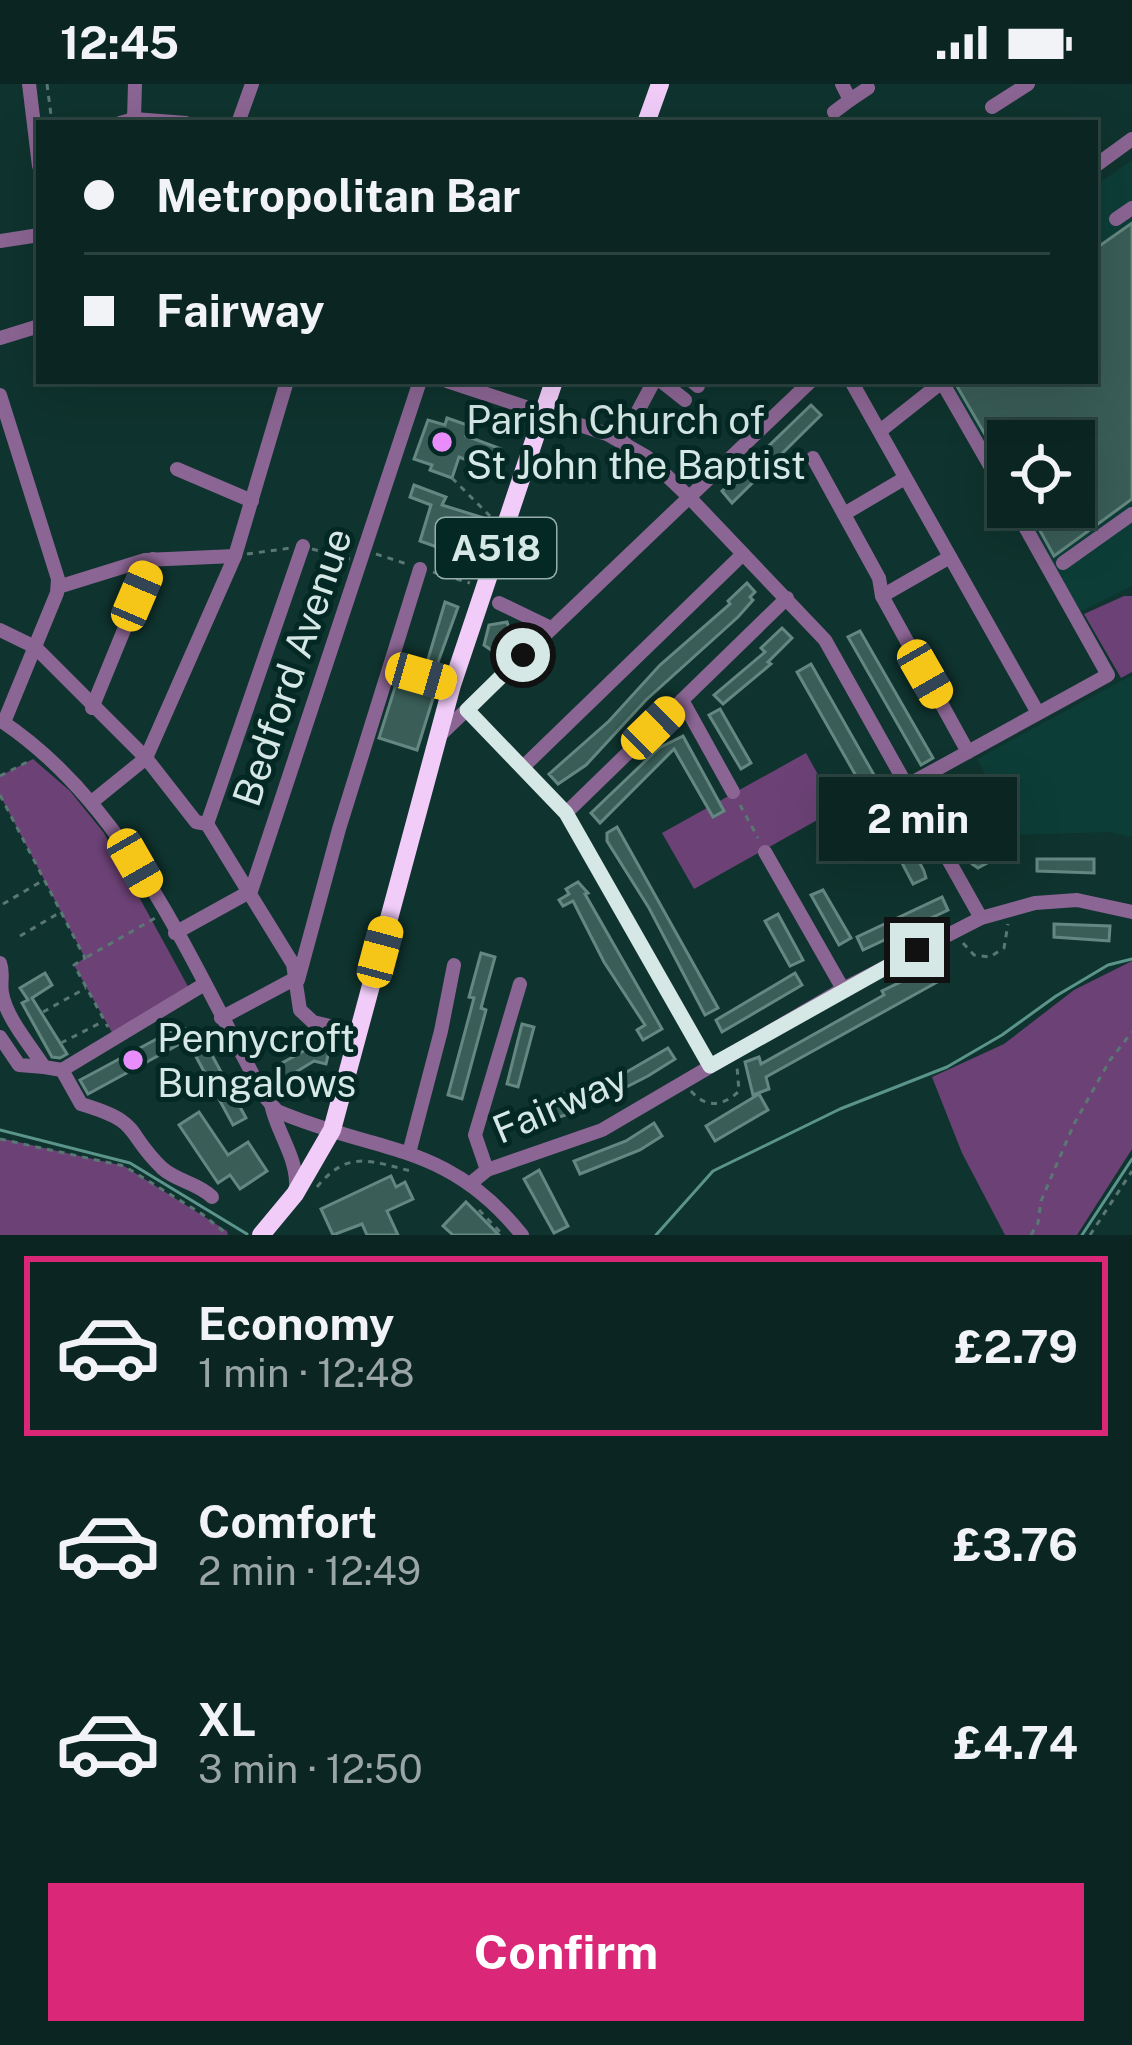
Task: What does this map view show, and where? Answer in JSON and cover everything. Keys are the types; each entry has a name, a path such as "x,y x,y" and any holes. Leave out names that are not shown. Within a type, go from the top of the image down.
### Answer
{"highway":[{"path":"648,120 660,84"},
{"name":"A518","path":"332,1130 452,686 553,384"},
{"path":"261,1235 304,1193 332,1130"}],"street":[{"path":"29,84 36,141"},
{"path":"127,120 135,84"},
{"path":"239,120 252,84"},
{"path":"842,84 850,100"},
{"path":"992,107 1028,84"},
{"path":"833,112 868,88"},
{"path":"1098,164 1132,139"},
{"path":"1116,219 1132,208"},
{"path":"0,241 36,235"},
{"path":"0,338 36,327"},
{"path":"93,801 146,758 235,556 286,384"},
{"name":"Bedford Avenue","path":"251,891 378,532 419,384"},
{"path":"456,384 622,441 647,457 688,496 825,640 981,918"},
{"path":"622,441 656,384"},
{"path":"662,384 685,400"},
{"path":"437,738 809,384"},
{"path":"853,384 1038,713"},
{"path":"880,431 939,384"},
{"path":"943,384 987,460"},
{"path":"0,395 58,587 2,721 40,750 117,831 272,1104 275,1123 304,1193"},
{"path":"813,458 968,752"},
{"path":"177,469 253,501"},
{"path":"844,514 905,478"},
{"path":"1064,563 1132,514"},
{"path":"906,786 1108,675 1026,528"},
{"path":"207,824 303,546"},
{"path":"523,767 743,554"},
{"path":"58,587 153,560 235,556"},
{"path":"882,596 950,556"},
{"path":"92,708 153,560"},
{"path":"221,1018 296,982 420,569"},
{"path":"566,813 787,598"},
{"path":"499,603 551,628"},
{"path":"0,630 35,647 146,758 196,822 207,824 293,964 300,1010 313,1022 359,1033"},
{"path":"390,668 452,686"},
{"path":"682,700 733,792"},
{"path":"467,710 566,813 710,1066"},
{"path":"765,852 844,989"},
{"path":"175,933 251,891"},
{"name":"Fairway","path":"471,1183 488,1170 602,1130 844,989 981,918 1035,903 1077,900 1132,913"},
{"path":"0,962 2,995 44,1067"},
{"path":"409,1153 454,964"},
{"path":"488,1170 475,1135 520,984"},
{"path":"0,1037 19,1066 62,1070 203,985"},
{"path":"62,1070 81,1104 118,1115 165,1171 201,1186 212,1197"},
{"path":"272,1104 289,1116 434,1162 496,1203 522,1235"}],"path":[{"path":"47,84 52,120"},
{"path":"452,478 485,508 501,532"},
{"path":"0,776 33,759 40,750"},
{"path":"733,792 765,852"},
{"path":"0,795 85,958"},
{"path":"0,817 9,812"},
{"path":"3,904 44,880"},
{"path":"954,930 974,955 990,957 1009,939 1005,911"},
{"path":"20,936 60,913"},
{"path":"111,1037 74,965 164,913"},
{"path":"43,1012 87,987"},
{"path":"61,1043 105,1020"},
{"path":"1031,1235 1074,1124 1110,1060 1132,1032"},
{"path":"683,1082 699,1100 721,1104 731,1099 739,1091 731,1054"},
{"path":"0,1138 124,1166 228,1235"},
{"path":"304,1193 344,1162 361,1159 430,1175"},
{"path":"1090,1235 1132,1171"},
{"path":"475,1205 502,1235"}],"shaded area":[{"path":"1132,160 1132,586 1080,612 1030,528 1095,528 1095,420 987,420 987,454 947,384 1098,384 1098,184"},
{"path":"1132,596 1132,672 1121,678 1084,614"},
{"path":"1132,675 1132,837 1109,832 1018,835 977,759"},
{"path":"806,753 837,809 694,889 662,833"},
{"path":"33,759 70,791 104,833 191,992 114,1036 74,965 85,958 0,795 0,776"},
{"path":"1132,961 1132,1149 1077,1235 1005,1235 962,1153 932,1077 1004,1044 1074,990"},
{"path":"0,1138 124,1166 228,1235 0,1235"}],"building":[{"path":"1132,223 1132,499 1095,526 1095,420 987,420 987,438 956,384 1098,384 1098,247"},
{"path":"811,405 821,415 732,503 722,491"},
{"name":"Parish Church of St John the Baptist","path":"447,418 470,426 466,436 501,449 493,470 459,457 452,478 414,459 428,420 445,425"},
{"path":"414,485 446,497 442,505 484,518 477,541 485,544 474,576 449,568 454,553 420,541 431,505 410,497"},
{"path":"1039,528 1092,528 1054,556"},
{"path":"747,583 755,592 750,597 753,600 738,617 646,700 586,765 558,784 549,774"},
{"path":"445,602 458,607 437,665 443,671 426,666"},
{"path":"507,622 510,631 523,635 504,659 484,645 489,625"},
{"path":"782,628 792,638 768,662 771,664 723,704 714,695 765,652 761,648"},
{"path":"860,631 933,758 921,765 848,637"},
{"path":"811,664 878,782 864,790 797,672"},
{"path":"397,681 435,692 417,750 379,738"},
{"path":"720,709 751,763 741,769 709,715"},
{"path":"683,736 724,811 713,817 674,749 600,823 591,813 659,748"},
{"path":"941,779 989,862 978,868 928,786"},
{"path":"889,803 924,871 926,878 913,884 875,811"},
{"path":"617,827 718,1008 705,1015 649,908 607,841 607,833"},
{"path":"1037,859 1094,859 1094,873 1037,871"},
{"path":"578,882 662,1029 643,1040 637,1030 645,1025 604,962 573,901 563,906 559,900"},
{"path":"823,890 851,938 839,945 811,895"},
{"path":"942,897 948,910 863,950 857,937"},
{"path":"778,914 803,960 790,966 765,921"},
{"path":"1054,924 1110,926 1109,941 1054,937"},
{"path":"481,953 495,957 462,1099 448,1095"},
{"path":"934,966 941,980 766,1077 769,1089 753,1095 745,1062 759,1057 761,1064 884,995 882,991"},
{"path":"45,973 52,985 32,998 67,1054 60,1058 52,1057 22,1003 28,1000 20,988"},
{"path":"795,973 802,985 722,1032 716,1020"},
{"path":"522,1024 534,1027 518,1087 507,1084"},
{"path":"179,1027 200,1033 246,1118 233,1125 187,1040 88,1094 80,1080"},
{"path":"313,1046 329,1051 326,1064 314,1061 291,1075 288,1086 276,1083 280,1064"},
{"path":"668,1048 675,1059 648,1076 581,1110 544,1122 539,1109 553,1104 551,1098 564,1094 567,1102 587,1095"},
{"path":"759,1094 768,1110 715,1141 706,1126"},
{"path":"199,1112 228,1155 248,1142 267,1171 240,1189 230,1175 218,1183 179,1125"},
{"path":"654,1123 662,1136 580,1174 574,1161 626,1141"},
{"path":"539,1170 568,1226 554,1233 524,1179"},
{"path":"391,1176 396,1187 405,1182 413,1199 387,1211 398,1235 367,1235 362,1224 333,1235 321,1209"},
{"path":"466,1202 499,1235 453,1235 443,1226"}],"waterway":[{"path":"656,1235 713,1171 840,1109 947,1067 1108,965 1132,959"},
{"path":"0,1130 130,1163 247,1234"},
{"path":"1082,1235 1132,1159"}],"place":[{"name":"Parish Church of St John the Baptist","path":"442,442"},
{"name":"Pennycroft Bungalows","path":"133,1060"}],"route":[{"path":"523,655 467,710 579,832 710,1066 917,950"}]}
